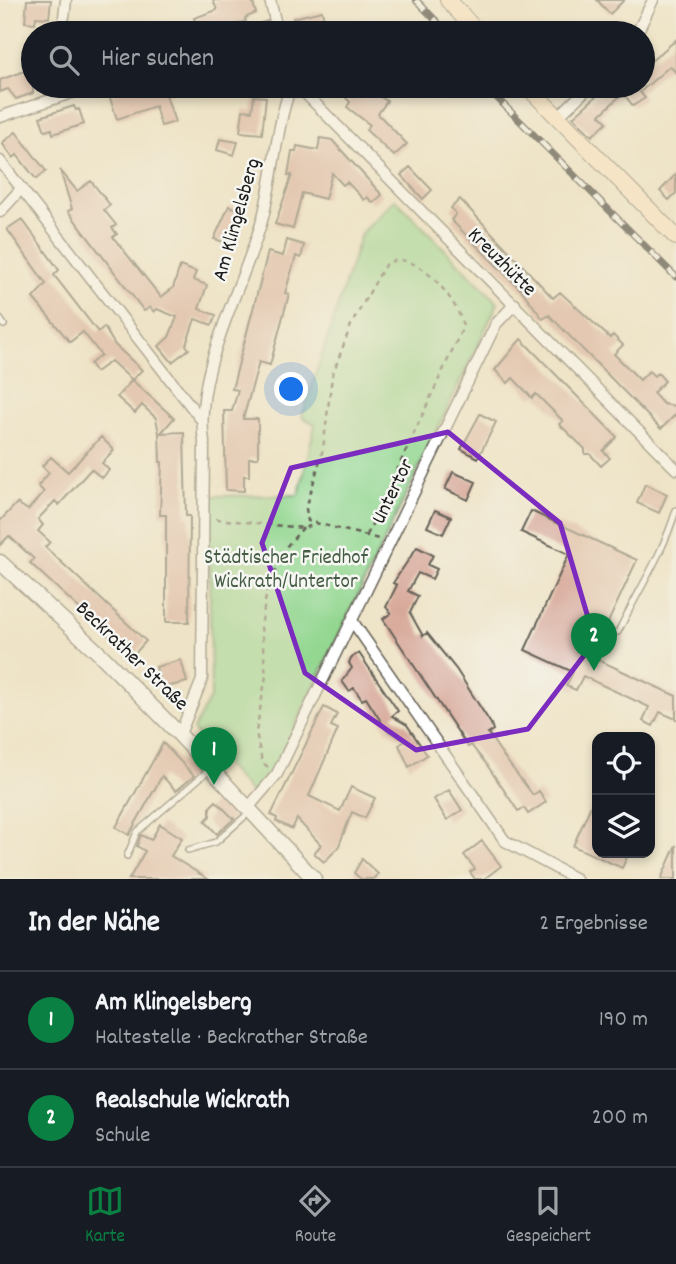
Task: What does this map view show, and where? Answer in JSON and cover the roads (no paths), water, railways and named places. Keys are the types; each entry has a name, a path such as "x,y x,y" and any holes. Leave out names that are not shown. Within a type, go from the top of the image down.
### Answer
{"main road":[{"path":"448,0 467,21"},
{"path":"539,98 676,237"}],"street":[{"path":"64,17 66,0"},
{"path":"270,0 275,21"},
{"path":"643,21 653,0"},
{"path":"0,117 56,98"},
{"name":"Am Klingelsberg","path":"180,734 202,680 204,442 200,418 208,378 269,195 289,98"},
{"name":"Kreuzhütte","path":"310,98 676,469"},
{"path":"558,117 578,98"},
{"path":"0,161 200,418"},
{"path":"0,212 22,188"},
{"name":"Untertor","path":"249,810 277,774 496,324 515,304"},
{"name":"Beckrather Straße","path":"0,562 101,655 180,734 314,879"},
{"path":"353,622 505,841 576,879"}],"lane":[{"path":"618,632 643,579 659,556 676,510"},
{"path":"127,856 137,832 211,768"},
{"path":"188,850 216,842 249,810"}],"railway":[{"path":"416,0 436,21"},
{"path":"497,98 676,277"}],"place":[{"name":"Realschule Wickrath","path":"594,671"},
{"name":"Am Klingelsberg","path":"214,785"}],"park label":[{"name":"Städtischer Friedhof Wickrath/Untertor","path":"286,571"}]}
